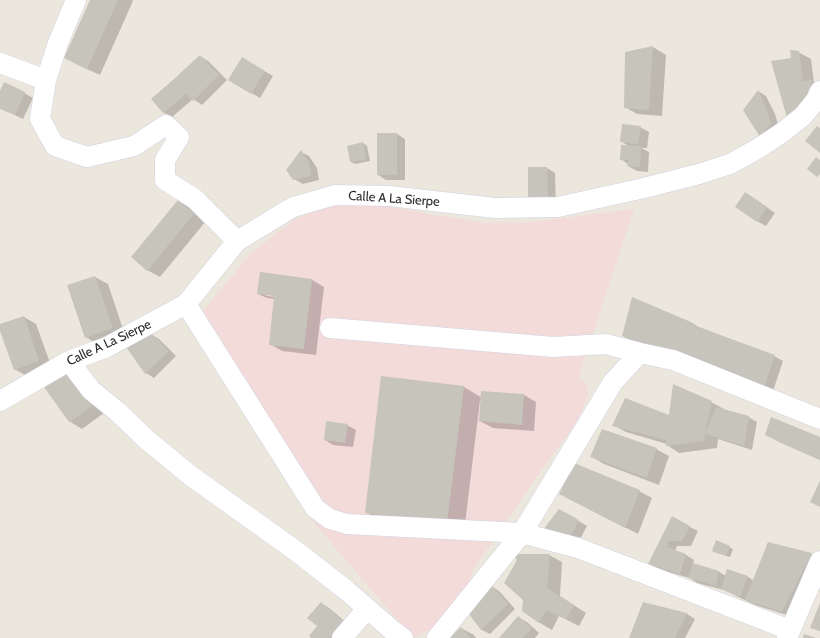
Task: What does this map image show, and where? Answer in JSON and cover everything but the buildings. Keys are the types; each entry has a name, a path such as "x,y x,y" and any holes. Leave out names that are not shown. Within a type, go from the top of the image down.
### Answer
{"street":[{"path":"76,0 58,43 46,80 40,120 55,146 87,158 134,146 166,125 179,137 165,160 165,180 195,199 237,241"},
{"path":"0,63 46,80"},
{"name":"Calle A La Sierpe","path":"0,401 69,361 107,347 186,304 237,241 294,207 335,195 389,196 495,208 558,207 644,188 699,174 730,164 783,132 804,116 816,100 820,91"},
{"path":"186,304 316,508 330,519 347,524 522,533 578,548 789,634 820,562"},
{"path":"330,328 553,347 606,344 673,360 820,419"},
{"path":"437,638 522,533 613,382 640,353"},
{"path":"69,361 90,390 118,412 146,439 191,476 296,551 346,590 403,638"},
{"path":"342,638 367,609"}],"shaded area":[{"path":"368,202 428,214 486,223 532,222 634,209 579,377 587,386 588,395 577,422 535,479 473,570 458,615 413,638 313,522 223,381 191,326 251,253 295,219 334,204"}]}
